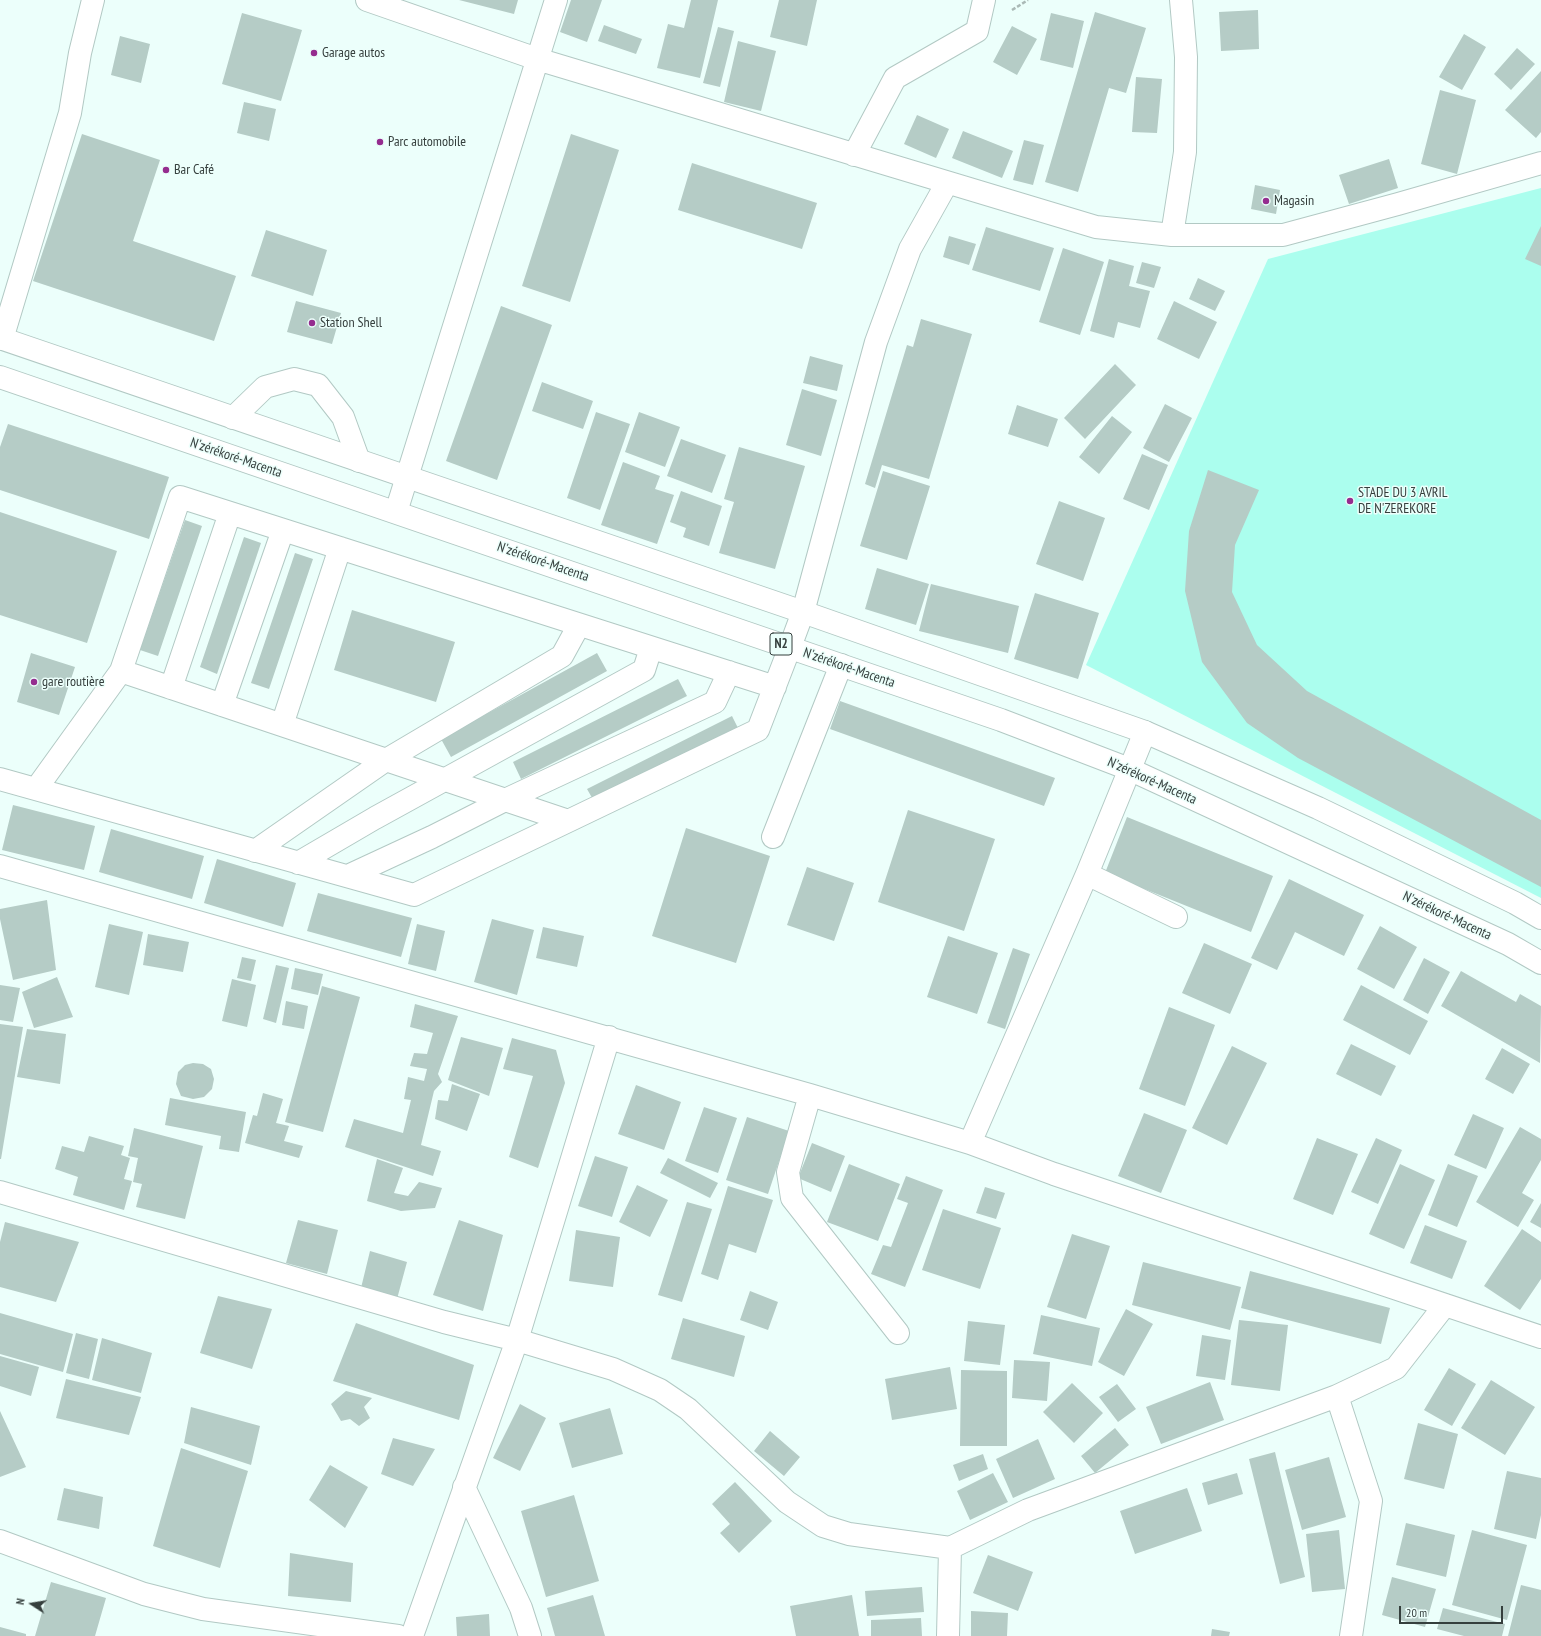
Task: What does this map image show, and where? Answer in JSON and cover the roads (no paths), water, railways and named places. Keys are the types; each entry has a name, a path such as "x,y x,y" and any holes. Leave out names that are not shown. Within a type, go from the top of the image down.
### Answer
{"main road":[{"path":"93,0 80,53 70,113 1,339 803,612 1145,732 1318,808 1515,903 1541,918"},
{"path":"367,0 537,59 1096,227 1172,235 1283,235 1541,163"},
{"path":"396,512 556,0"},
{"path":"854,155 895,78 977,31 984,0"},
{"path":"1172,235 1185,152 1186,58 1181,0"},
{"path":"0,779 414,895 758,730 803,612 876,342 910,249 948,183"},
{"name":"N'zérékoré-Macenta","path":"0,377 1001,720 1129,769 1508,944 1541,963"},
{"path":"233,418 265,387 294,379 318,384 343,417 359,461"},
{"path":"36,789 121,671 180,497 775,687"},
{"path":"171,688 230,513"},
{"path":"222,705 283,530"},
{"path":"282,725 340,548"},
{"path":"255,851 386,760 562,656 579,625"},
{"path":"298,862 644,670 652,648"},
{"path":"772,837 841,665"},
{"path":"121,671 568,821"},
{"path":"348,876 432,837 505,800 715,702 729,672"},
{"path":"970,1143 1087,874 1145,732"},
{"path":"0,866 609,1037 970,1143 1054,1174 1223,1229 1541,1337"},
{"path":"1087,874 1176,917"},
{"path":"412,1636 517,1340 609,1037"},
{"path":"810,1095 788,1172 792,1198 898,1333"},
{"path":"0,1192 444,1322 517,1340 614,1369 660,1390 688,1409 787,1502 823,1526 849,1534 950,1548 1028,1510 1337,1396 1396,1368 1445,1305"},
{"path":"1337,1396 1371,1502 1351,1636"},
{"path":"464,1487 521,1608 530,1636"},
{"path":"0,1541 144,1594 203,1609 398,1636"},
{"path":"948,1636 950,1548"}],"place":[{"name":"Garage autos","path":"314,53"},
{"name":"Parc automobile","path":"380,142"},
{"name":"Bar Café","path":"166,170"},
{"name":"Magasin","path":"1266,201"},
{"name":"Station Shell","path":"312,323"},
{"name":"STADE DU 3 AVRIL DE N'ZEREKORE","path":"1350,501"},
{"name":"gare routière","path":"34,682"}]}
